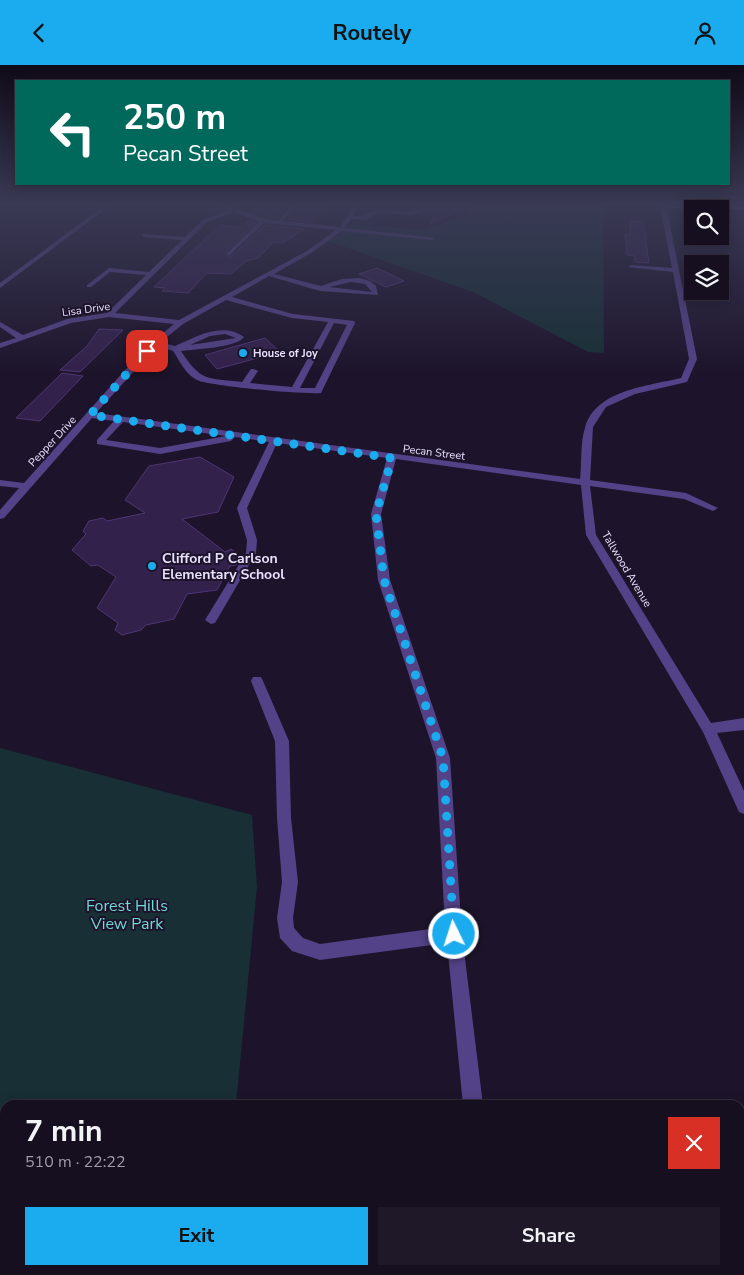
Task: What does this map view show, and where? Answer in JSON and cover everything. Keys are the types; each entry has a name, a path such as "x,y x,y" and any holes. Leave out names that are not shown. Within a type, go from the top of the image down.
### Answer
{"street":[{"path":"0,285 32,261"},
{"path":"109,315 163,261"},
{"name":"Pepper Drive","path":"0,516 25,486 156,343 180,322 291,261"},
{"name":"Tallwood Avenue","path":"673,261 693,359 684,380 632,392 603,405 589,427 585,481 591,535 708,729 744,807"},
{"path":"631,267 675,270"},
{"path":"89,286 109,270 151,273"},
{"path":"268,274 320,289 376,297 374,288 358,281 326,284 320,289"},
{"path":"176,349 186,367 197,377 244,385 318,391 351,325 349,322 292,317 225,297"},
{"name":"Lisa Drive","path":"0,346 20,337 70,321 109,315 180,322"},
{"path":"295,390 332,321"},
{"path":"0,324 20,337"},
{"path":"156,343 176,349 215,345 238,340 240,337 226,332 208,334 176,349"},
{"path":"244,385 254,371"},
{"name":"Pecan Street","path":"90,415 392,458 585,481 686,496 713,508"},
{"path":"120,420 100,442 160,451 210,443 237,436"},
{"path":"211,620 251,553 252,540 242,508 274,441"},
{"path":"392,458 376,514 384,580 443,758 454,934 472,1100"},
{"path":"0,483 25,486"},
{"path":"257,681 282,741 284,818 290,882 285,918 286,932 298,945 320,952 454,934"},
{"path":"708,729 744,724"}],"green space":[{"path":"386,261 603,261 604,353 588,352 473,292"},
{"name":"Forest Hills View Park","path":"0,748 252,815 257,887 236,1100 0,1100"}],"building":[{"path":"181,261 245,261 231,274 207,273 188,293 162,291 165,288 154,287"},
{"path":"377,268 404,281 386,287 359,274"},
{"path":"99,329 123,330 80,372 60,370 87,346"},
{"name":"House of Joy","path":"265,338 280,352 217,369 205,355"},
{"path":"62,373 83,376 40,421 16,418"},
{"path":"200,457 234,477 218,512 182,519 225,552 231,549 241,557 236,565 230,566 217,590 187,594 174,619 146,625 141,630 122,635 115,630 118,623 97,608 116,577 98,565 91,566 72,550 86,534 83,531 89,521 103,518 107,521 145,513 125,500 149,466"}],"place":[{"name":"House of Joy","path":"243,353"},
{"name":"Clifford P Carlson Elementary School","path":"152,566"}],"route":[{"path":"147,351 90,415 392,458 376,514 384,580 443,758 454,934"}]}
